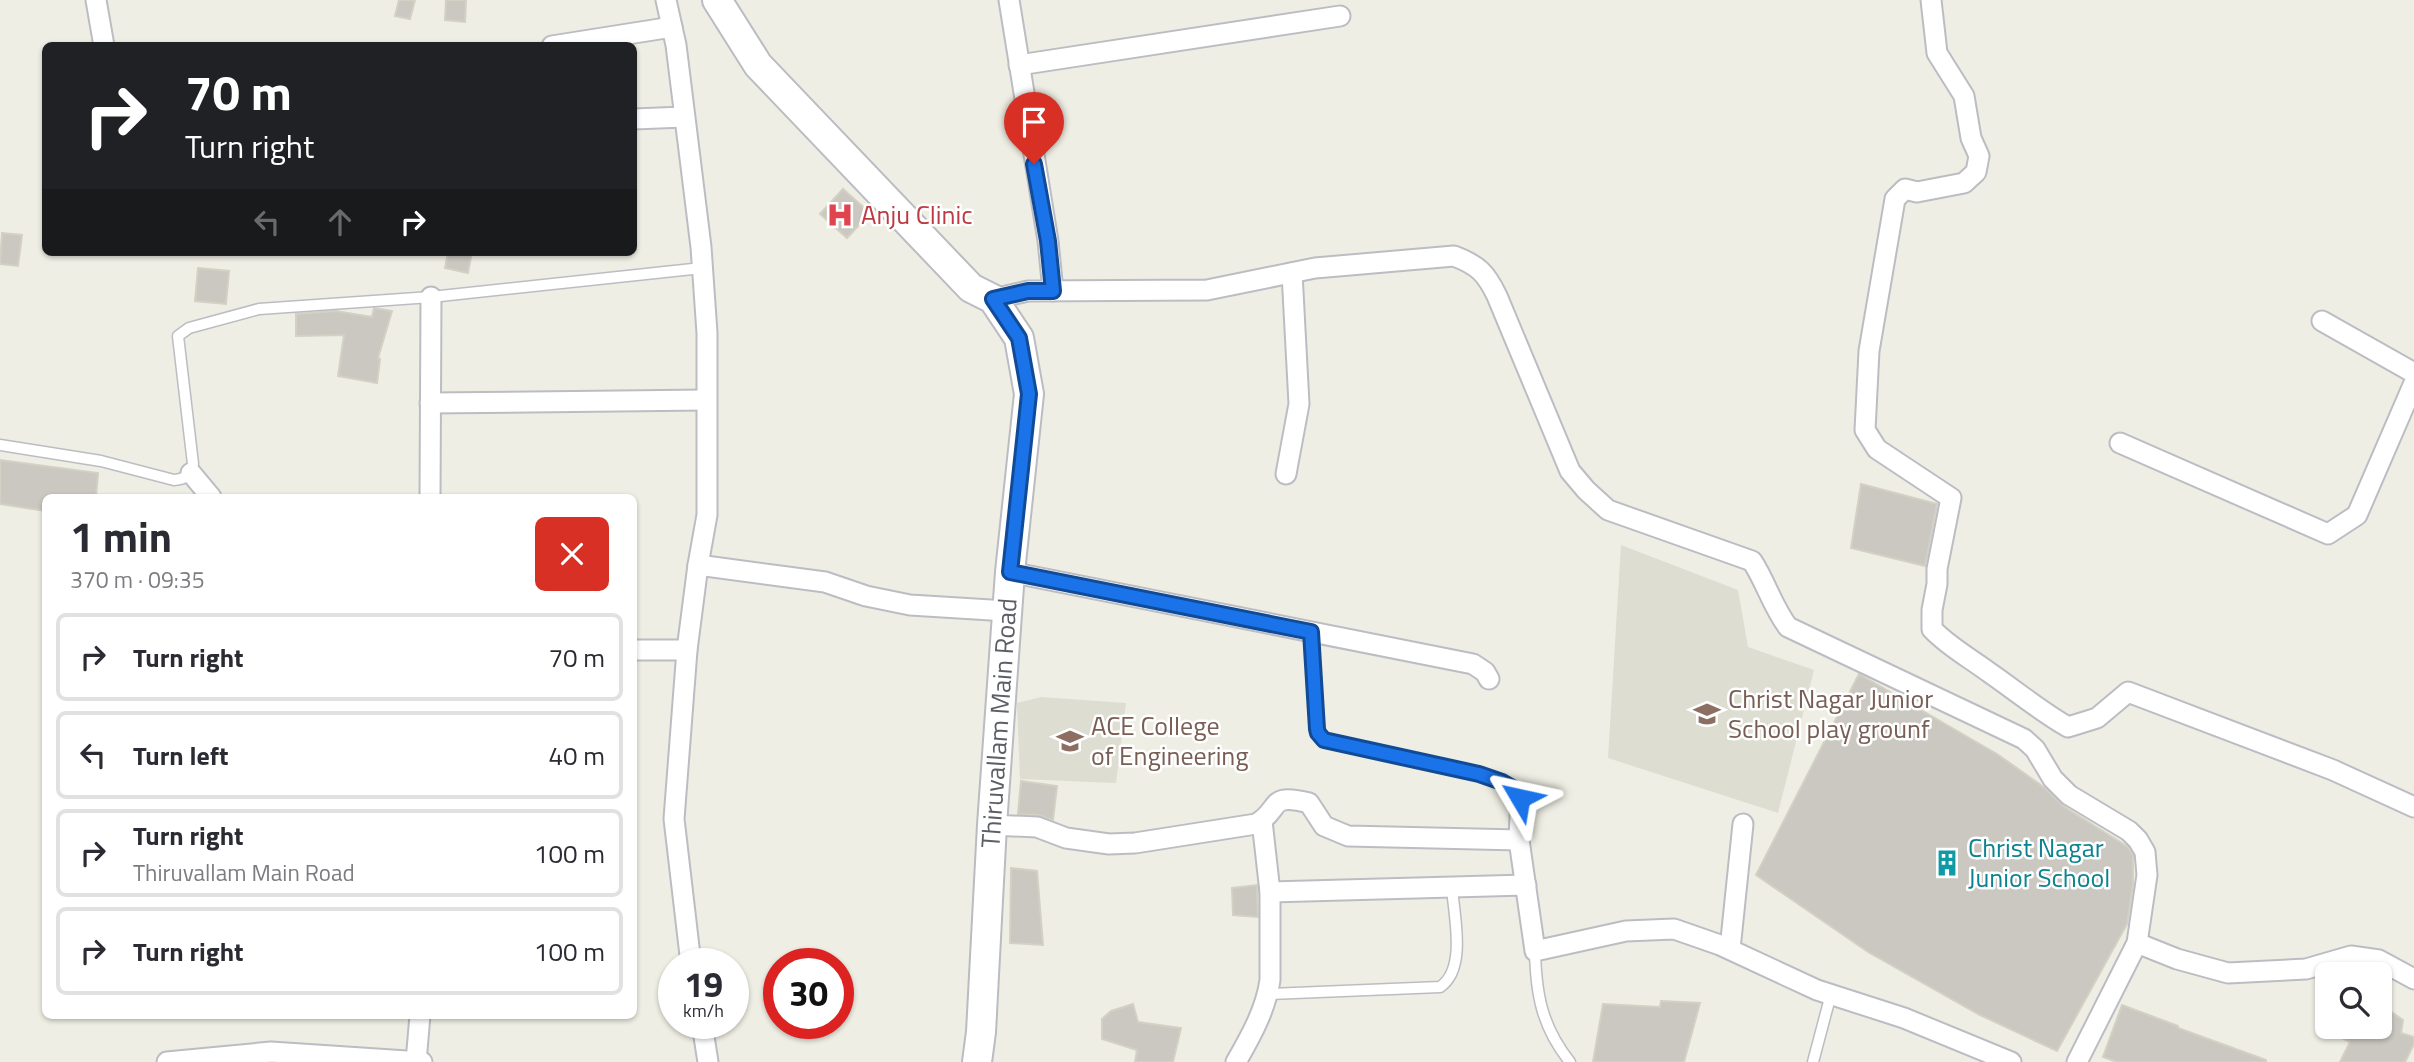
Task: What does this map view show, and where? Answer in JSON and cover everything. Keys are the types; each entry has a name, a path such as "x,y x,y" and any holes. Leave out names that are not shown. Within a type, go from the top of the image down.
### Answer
{"main road":[{"name":"Thiruvallam Main Road","path":"717,0 758,65 971,288 993,299 1019,338 1029,394 1010,572 977,1062"}],"street":[{"path":"96,0 103,42"},
{"path":"666,0 676,45 707,333 707,515 687,650 674,819 689,948"},
{"path":"1009,0 1048,241 1053,291"},
{"path":"1931,0 1937,53 1964,96 1971,138 1979,156 1976,172 1964,183 1917,192 1905,189 1895,199 1869,351 1865,430 1877,449 1951,498 1937,569 1932,629 2024,699 2068,727 2097,718 2128,692 2333,770 2414,807"},
{"path":"1019,65 1340,16"},
{"path":"577,42 672,27"},
{"path":"637,119 684,117"},
{"path":"993,299 1028,291 1207,290 1315,268 1454,256 1471,262 1487,276 1492,286 1570,471 1608,510 1752,561 1775,611 1787,627 2024,739 2035,749 2053,779 2069,795 2129,831 2138,840 2144,852 2147,875 2137,943 2077,1062"},
{"path":"1286,474 1299,404 1292,273"},
{"path":"430,494 431,297"},
{"path":"2322,321 2414,373"},
{"path":"2120,443 2328,534 2357,515 2414,383"},
{"path":"430,402 706,400"},
{"path":"191,472 209,494"},
{"path":"698,565 825,582 866,596 910,605 1007,611"},
{"path":"1010,572 1473,664 1485,672 1489,679"},
{"path":"637,650 687,650"},
{"path":"1521,793 1520,840 1535,951 1626,931 1674,929 1730,949 1831,995 1903,1018 2011,1062"},
{"path":"992,825 1037,827 1066,838 1109,844 1256,824 1262,821 1276,803 1284,800 1309,803 1324,827 1348,836 1520,840"},
{"path":"1236,1062 1268,994 1271,959 1269,892 1262,821"},
{"path":"1730,949 1744,824"},
{"path":"1269,892 1526,886"},
{"path":"2137,943 2177,959 2228,973 2306,969 2351,956 2379,960 2414,979"},
{"path":"416,1062 420,1019"},
{"path":"704,1039 708,1062"},
{"path":"167,1062 271,1052 422,1062"}],"lane":[{"path":"0,445 101,461 174,480 184,479 191,472 193,464 177,345 182,331 259,309 431,297 702,268"},
{"path":"1311,632 1317,729 1324,740 1479,774 1502,782 1521,793"},
{"path":"1268,994 1440,987 1447,982 1457,959 1452,888"},
{"path":"1535,951 1536,988 1542,1014 1559,1049 1570,1062"},
{"path":"1813,1062 1831,995"}],"shaded area":[{"name":"Christ Nagar Junior School play grounf","path":"1621,545 1738,590 1748,647 1814,670 1778,813 1608,758"},
{"name":"ACE College of Engineering","path":"1041,697 1126,703 1116,783 1020,779 1017,703"}],"building":[{"path":"399,0 415,0 410,19 395,16"},
{"path":"446,0 466,0 465,22 445,20"},
{"path":"843,189 870,213 847,238 820,214"},
{"path":"2,233 22,235 18,266 0,264"},
{"path":"447,256 471,256 468,273 445,268"},
{"path":"198,268 229,271 226,304 195,301"},
{"path":"374,308 392,311 378,358 377,383 338,376 344,335 296,336 296,314 336,311 372,317"},
{"path":"0,460 98,473 96,494 42,494 42,510 0,504"},
{"path":"1861,484 1937,504 1925,566 1851,548"},
{"name":"Christ Nagar Junior School","path":"1859,674 1997,754 2045,788 2063,806 2128,847 2133,855 2133,885 2127,924 2057,1051 1980,1015 1868,952 1756,875"},
{"path":"1021,781 1057,786 1053,820 1038,815 1018,814"},
{"path":"1011,868 1037,871 1043,945 1010,943"},
{"path":"1257,885 1258,917 1233,915 1232,888"},
{"path":"1661,1001 1700,1003 1684,1062 1593,1062 1603,1004 1660,1007"},
{"path":"1133,1004 1138,1022 1181,1028 1173,1062 1135,1062 1137,1050 1102,1039 1102,1019 1111,1011"},
{"path":"2122,1005 2266,1062 2117,1062 2103,1057"},
{"path":"2392,1012 2403,1020 2401,1033 2414,1037 2414,1044 2405,1062 2340,1062 2350,1042 2344,1039 2392,1039"}],"place":[{"name":"Anju Clinic","path":"840,215"},
{"name":"Christ Nagar Junior School play grounf","path":"1707,714"},
{"name":"ACE College of Engineering","path":"1070,741"},
{"name":"Christ Nagar Junior School","path":"1947,863"}],"route":[{"path":"1034,164 1048,241 1053,291 1028,291 993,299 1019,338 1029,394 1010,572 1311,632 1317,729 1324,740 1479,774 1502,782 1521,793 1520,798"}]}
